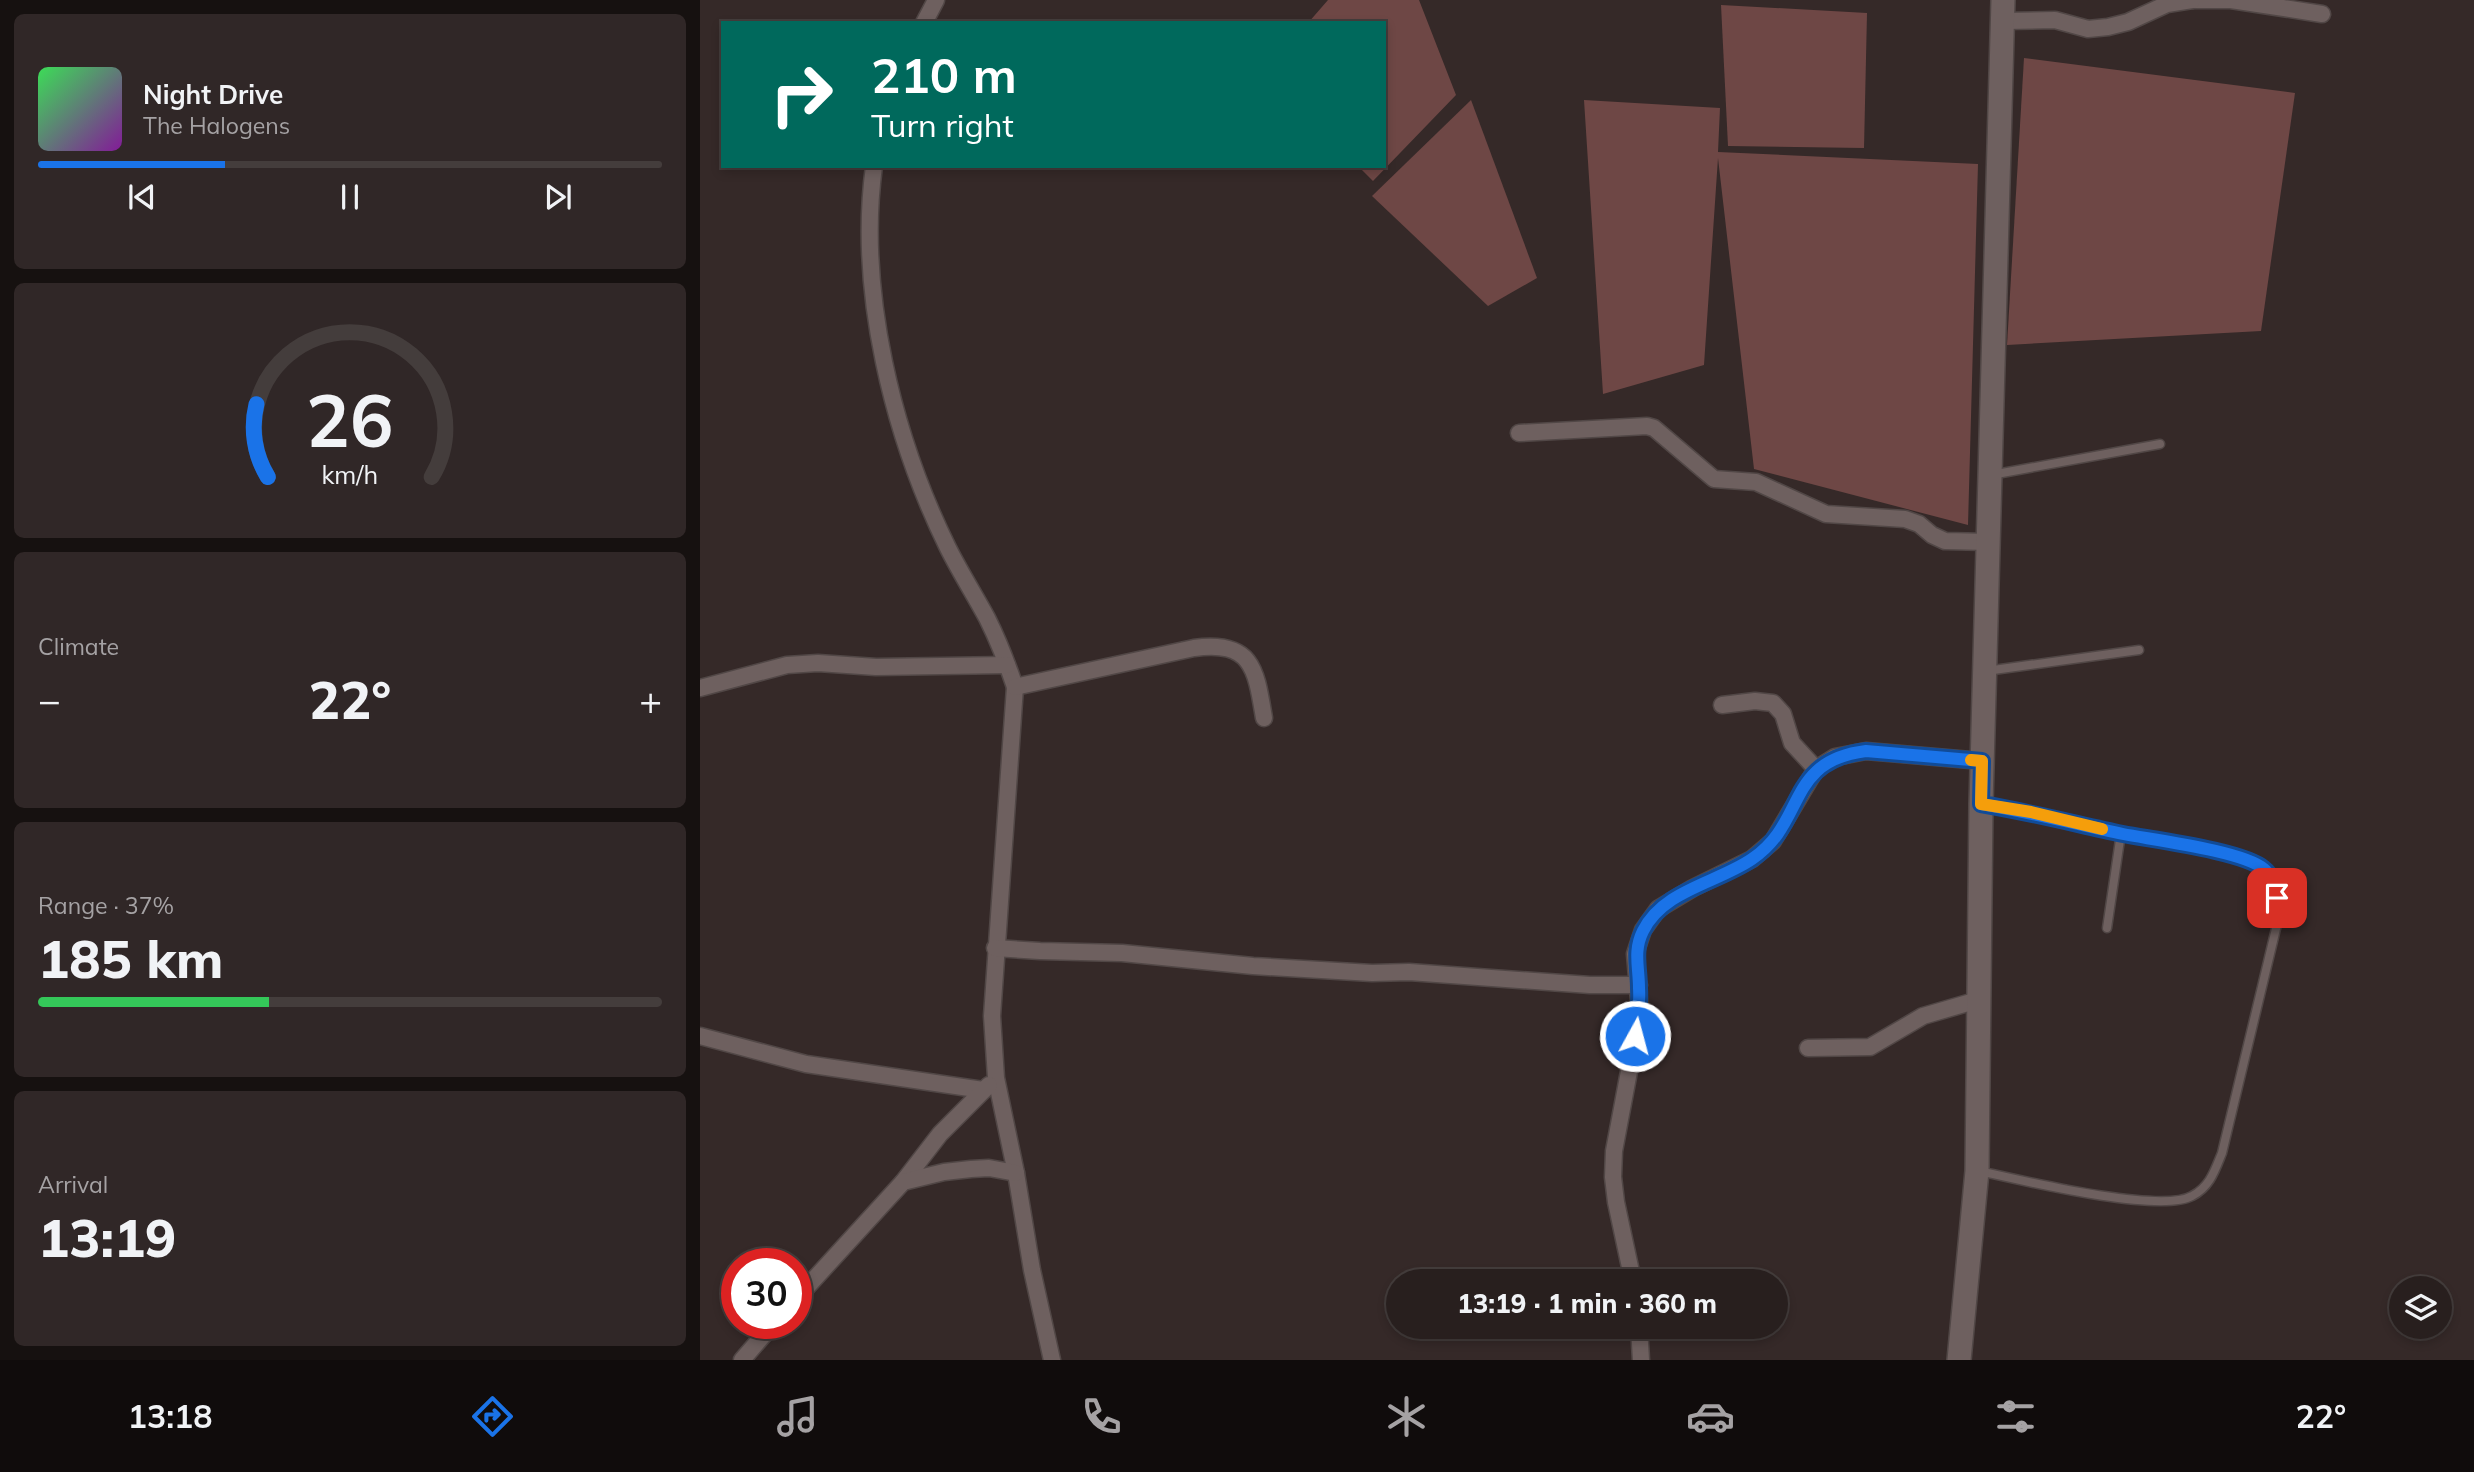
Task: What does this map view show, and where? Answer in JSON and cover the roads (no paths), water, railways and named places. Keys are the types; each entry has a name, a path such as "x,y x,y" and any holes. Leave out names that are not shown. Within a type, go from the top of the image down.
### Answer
{"street":[{"path":"925,21 936,0"},
{"path":"1959,1360 1977,1171 1981,804 2003,11 2088,29 2129,22 2167,4 2193,0 2231,0 2322,14"},
{"path":"874,168 869,221 873,298 900,420 927,501 948,548 987,618 1015,687 992,1016 996,1079 1052,1360"},
{"path":"1518,433 1647,426 1654,428 1714,479 1756,482 1826,514 1905,519 1919,524 1945,541 1989,542"},
{"path":"1015,687 1213,645 1226,647 1244,656 1257,675 1264,718"},
{"path":"700,688 787,665 1007,665"},
{"path":"1721,705 1755,701 1773,703 1783,714 1792,743 1816,769"},
{"path":"1631,1269 1613,1177 1617,1129 1640,1013 1635,954 1643,930 1658,909 1693,888 1752,859 1773,841 1816,769 1835,757 1866,751 1982,761"},
{"path":"995,948 1122,953 1323,971 1409,972 1590,985 1639,985"},
{"path":"1808,1048 1870,1048 1923,1016 1978,1000"},
{"path":"700,1036 806,1064 983,1090"},
{"path":"812,1282 903,1182 940,1134 996,1079"},
{"path":"903,1182 944,1172 971,1169 989,1168 1016,1173"},
{"path":"742,1360 760,1339"},
{"path":"1640,1339 1641,1360"}],"lane":[{"path":"1991,475 2160,444"},
{"path":"1985,671 2139,650"},
{"path":"1977,1171 2143,1202 2176,1201 2192,1197 2209,1183 2222,1153 2280,912 2275,883 2264,869 2239,856 1981,804"},
{"path":"2107,928 2121,833"}]}
